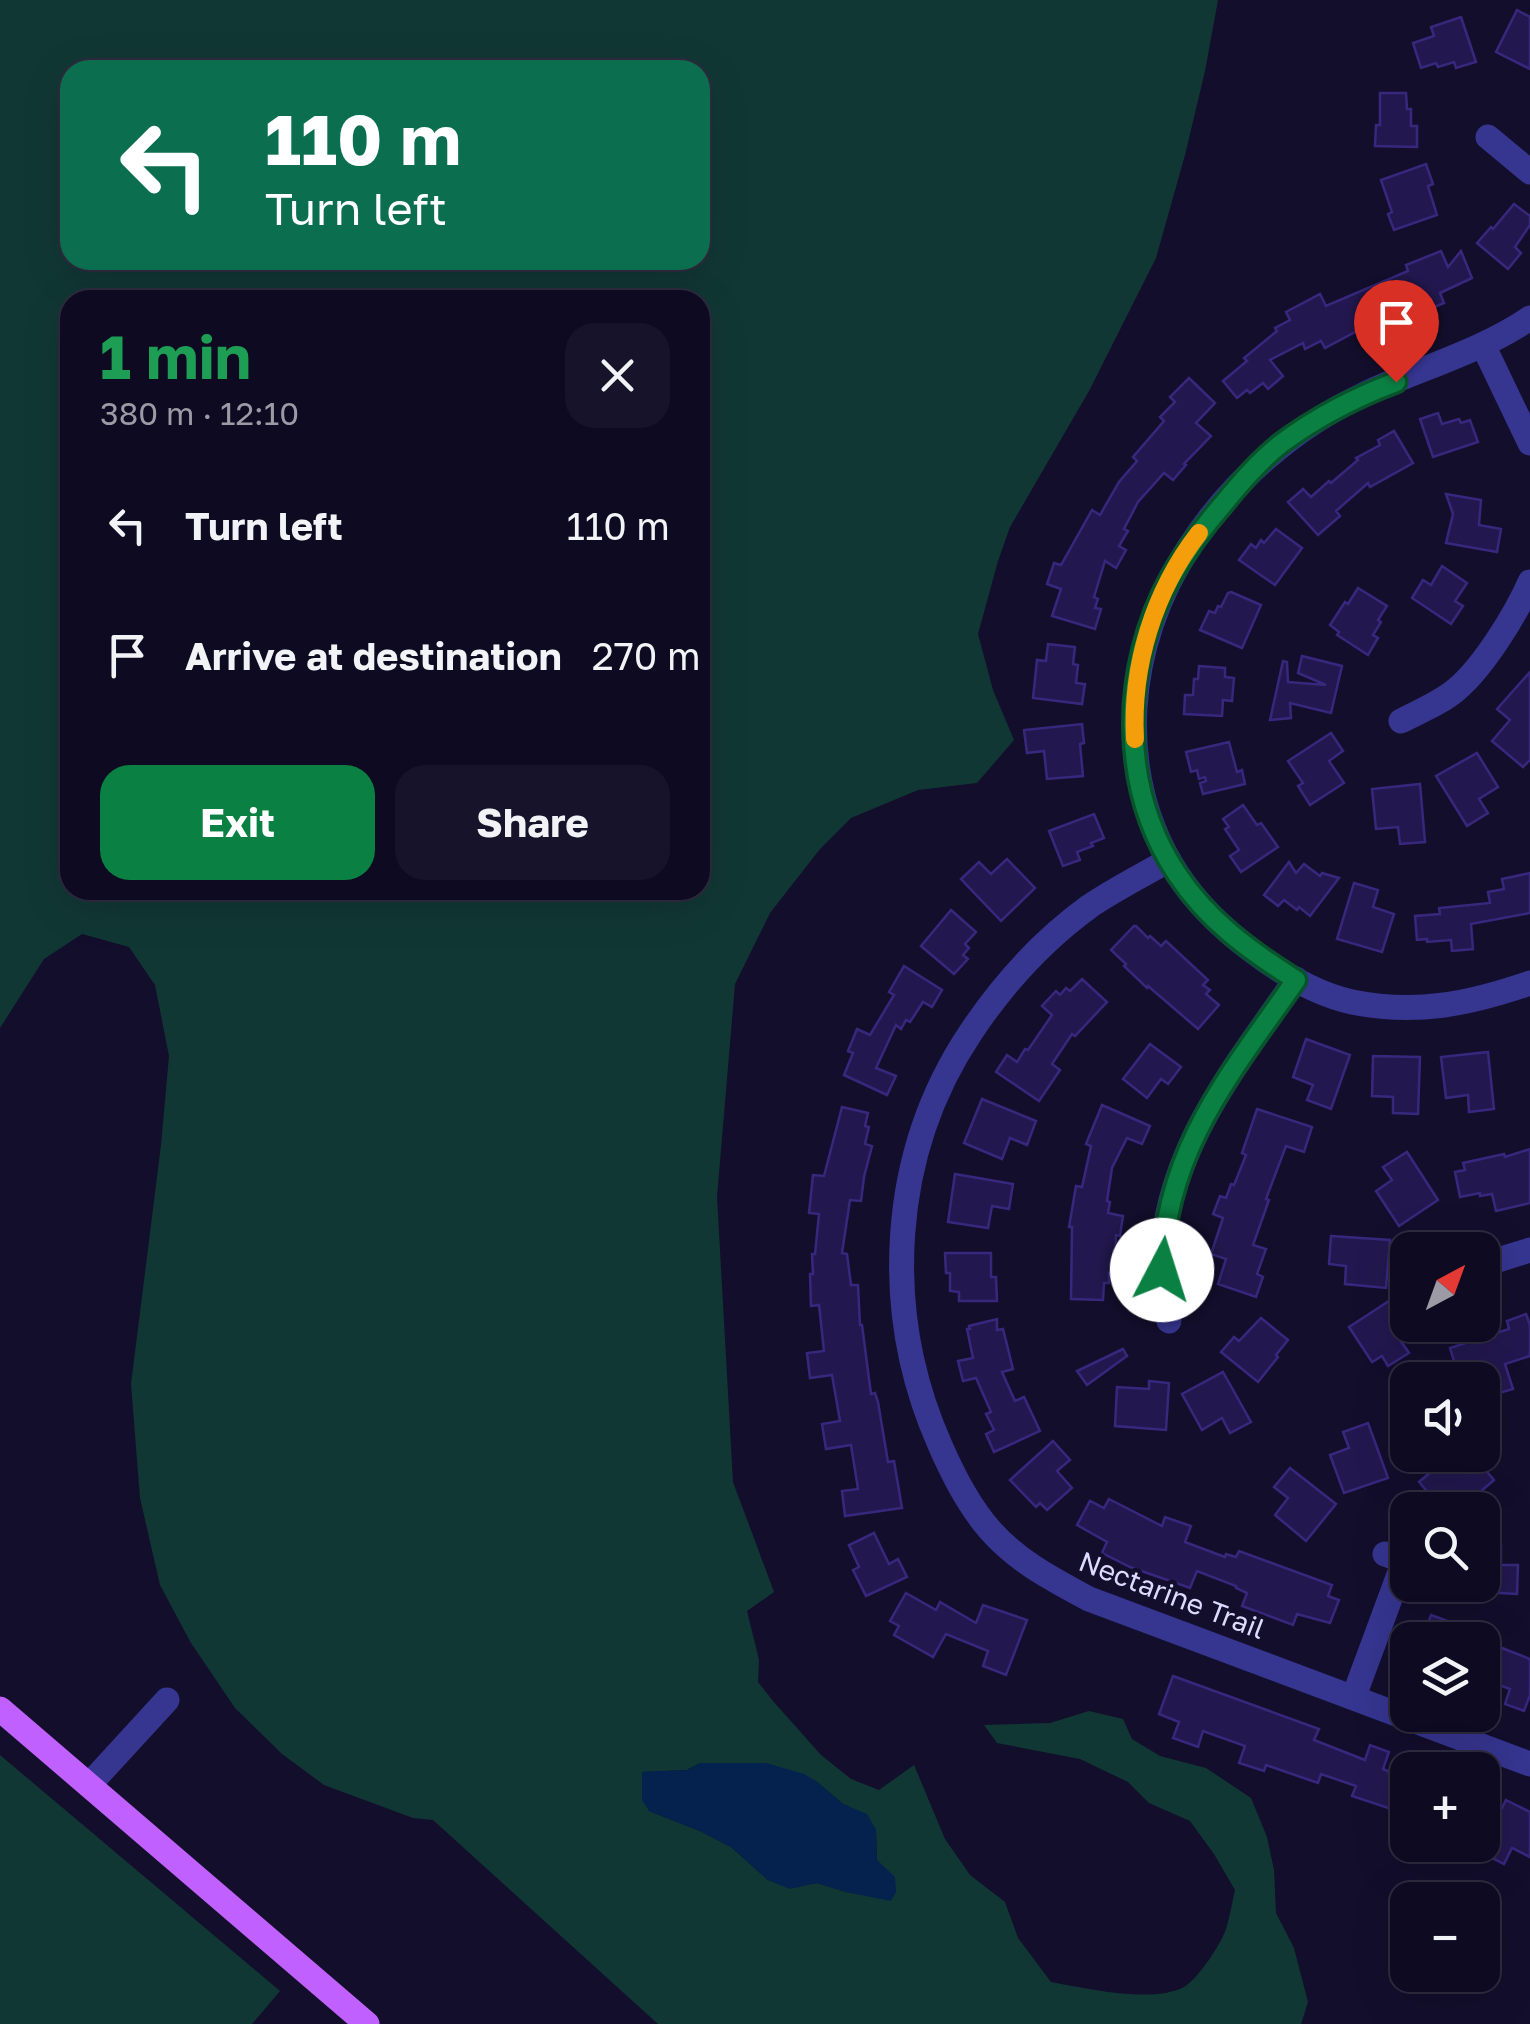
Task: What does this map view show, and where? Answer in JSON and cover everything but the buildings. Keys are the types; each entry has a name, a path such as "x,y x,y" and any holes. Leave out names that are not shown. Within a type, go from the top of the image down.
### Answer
{"main road":[{"path":"0,1709 363,2023"}],"street":[{"path":"1488,137 1530,172"},
{"path":"1530,318 1483,344 1326,414 1281,444 1242,481 1190,544 1169,580 1142,652 1134,719 1143,796 1168,860 1202,906 1264,960 1322,992 1380,1006 1414,1008 1472,1002 1530,983"},
{"path":"1483,344 1530,443"},
{"path":"1402,721 1457,690 1512,616 1530,582"},
{"name":"Nectarine Trail","path":"1168,860 1094,904 1032,956 980,1020 948,1071 930,1110 909,1180 901,1253 906,1334 932,1428 953,1475 982,1521 1041,1574 1089,1598 1530,1764"},
{"path":"1169,1322 1163,1245 1181,1168 1217,1092 1296,980"},
{"path":"1500,1259 1530,1250"},
{"path":"1354,1696 1404,1562 1385,1554"},
{"path":"89,1785 167,1700"}],"green space":[{"path":"0,0 1218,0 1185,155 1156,258 1089,391 1010,527 998,561 978,634 993,690 1014,740 977,783 918,790 851,818 820,849 770,913 735,984 717,1197 733,1482 774,1592 747,1611 759,1660 758,1682 821,1755 851,1779 879,1790 914,1765 945,1839 970,1875 1005,1902 1018,1938 1051,1982 1137,1994 1184,1987 1219,1943 1235,1890 1190,1821 1149,1803 1128,1782 1080,1759 997,1743 984,1725 1050,1723 1089,1711 1123,1719 1132,1739 1160,1756 1206,1768 1251,1798 1267,1837 1274,1870 1276,1913 1294,1948 1308,2002 1301,2024 658,2024 433,1820 413,1818 324,1785 282,1754 235,1708 191,1643 160,1585 140,1498 131,1384 169,1056 155,985 129,947 82,934 44,959 0,1028","holes":["700,1763 766,1763 816,1781 843,1804 867,1815 876,1830 877,1860 892,1900 817,1883 790,1888 768,1880 731,1847 649,1811 642,1772 687,1770"]},
{"path":"0,1755 280,1991 252,2024 0,2024"}],"water":[{"path":"700,1763 766,1763 804,1774 843,1804 867,1814 876,1830 877,1860 895,1877 896,1892 891,1901 817,1883 790,1889 768,1880 731,1847 649,1811 642,1800 642,1772 687,1770"}],"slow traffic":[{"path":"1135,739 1136,681 1142,652 1169,580 1199,533"}],"route":[{"path":"1162,1270 1169,1210 1194,1136 1217,1092 1296,980 1264,960 1202,906 1168,860 1155,833 1136,757 1136,681 1142,652 1169,580 1190,544 1242,481 1281,444 1326,414 1396,382"}]}
